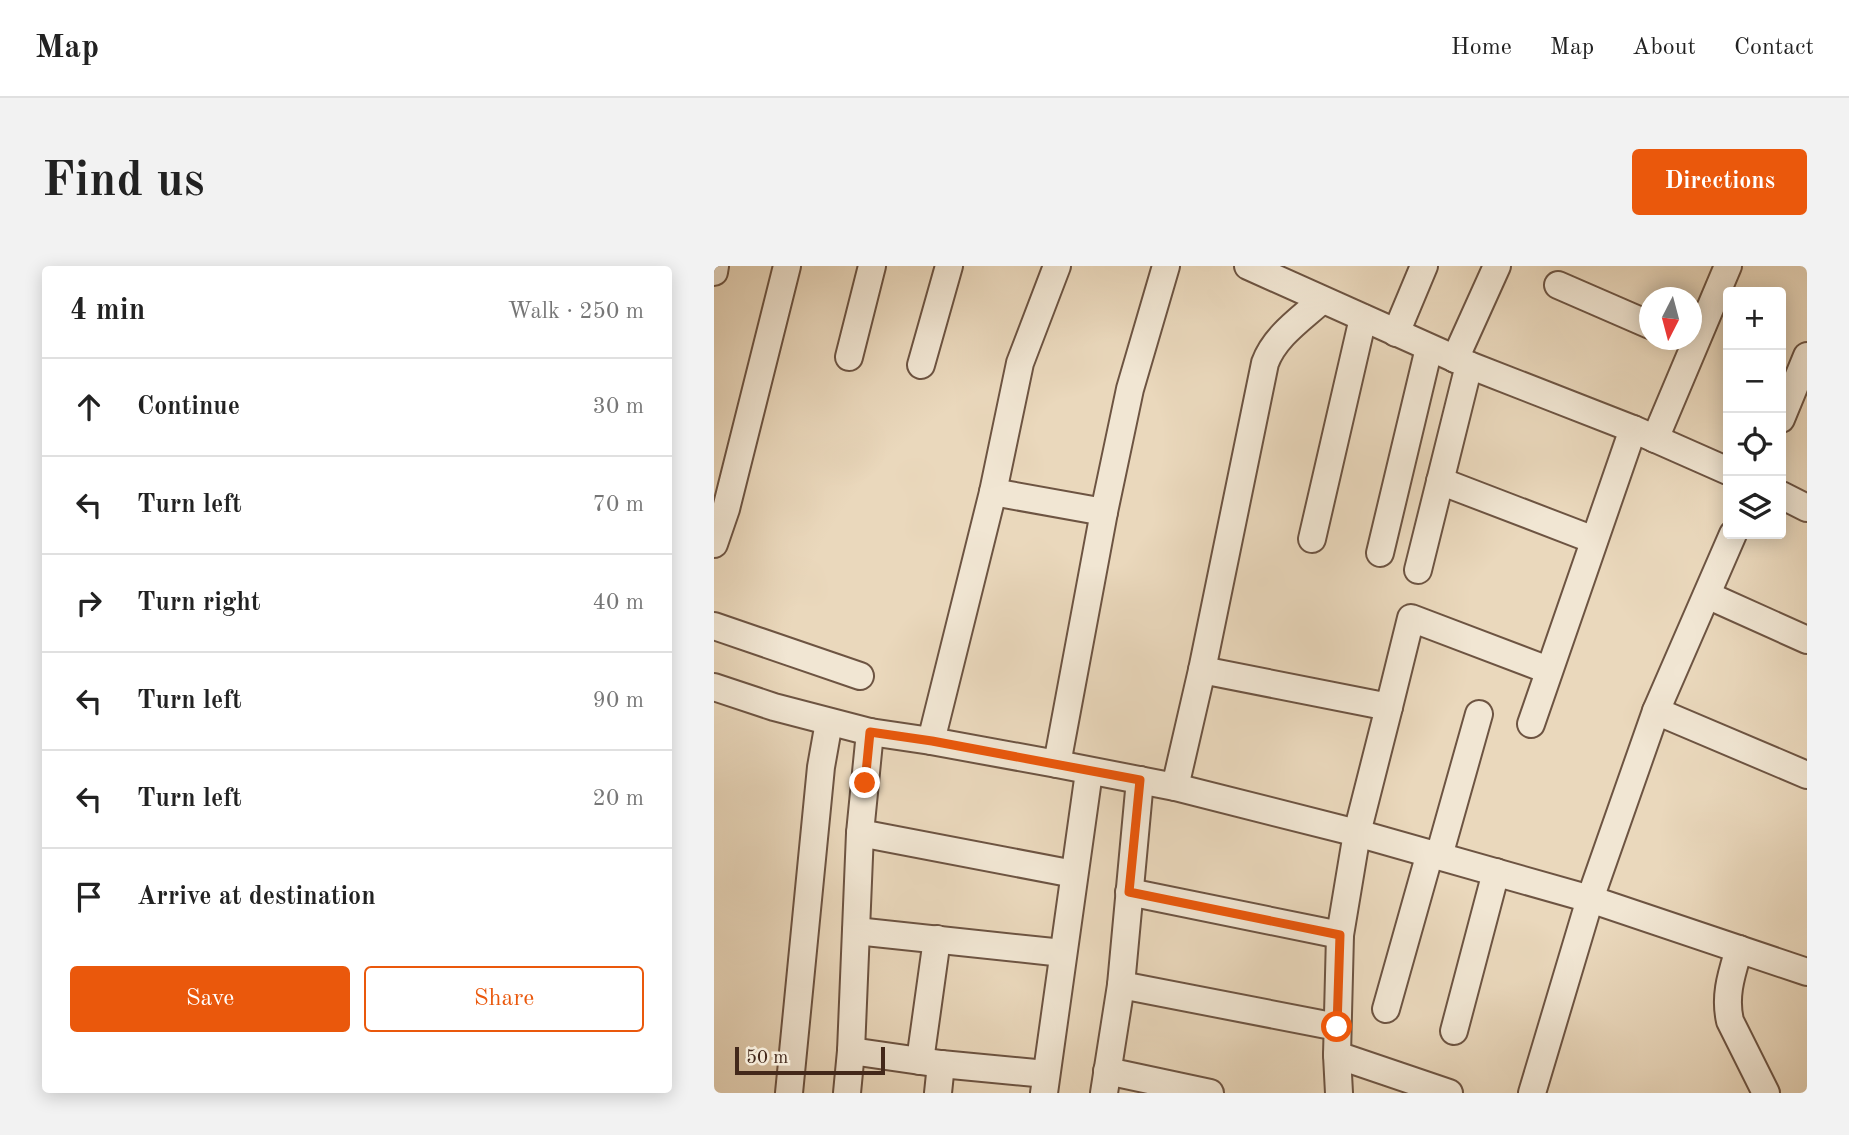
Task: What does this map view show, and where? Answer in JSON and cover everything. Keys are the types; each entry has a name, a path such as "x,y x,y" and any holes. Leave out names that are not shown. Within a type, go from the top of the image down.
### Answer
{"street":[{"path":"714,272 715,266"},
{"path":"714,544 726,509 787,266"},
{"path":"849,357 873,266"},
{"path":"921,365 949,266"},
{"path":"932,741 993,492 1020,363 1056,266"},
{"path":"1057,764 1130,389 1166,266"},
{"path":"1396,334 1424,266"},
{"path":"1418,570 1440,481 1462,362 1497,266"},
{"path":"1702,317 1728,266"},
{"path":"1257,268 1396,334 1723,469"},
{"path":"1558,285 1639,320"},
{"path":"1175,787 1202,670 1265,363 1275,342 1322,300"},
{"path":"1312,539 1363,318"},
{"path":"1380,553 1429,348"},
{"path":"1531,724 1594,540 1685,350"},
{"path":"1783,413 1807,356"},
{"path":"1440,481 1594,540"},
{"path":"993,492 1104,512"},
{"path":"1786,498 1807,508"},
{"path":"1532,1093 1590,899 1656,711 1731,539"},
{"path":"1707,595 1807,640"},
{"path":"1339,1093 1337,1027 1340,935 1357,833 1411,618 1548,670"},
{"path":"714,626 860,676"},
{"path":"1202,670 1389,707"},
{"path":"714,687 774,707 870,732 932,741 1175,787 1357,833 1590,899 1807,972"},
{"path":"1656,711 1807,775"},
{"path":"1386,1009 1479,714"},
{"path":"789,1093 821,767 829,722"},
{"path":"847,1093 852,1051 860,833 870,732"},
{"path":"852,1051 1045,1083 1089,772"},
{"path":"1140,780 1121,985 1105,1082 1210,1093"},
{"path":"860,833 1074,874"},
{"path":"1454,1031 1496,872"},
{"path":"1129,892 1340,935"},
{"path":"856,931 1063,953"},
{"path":"937,939 930,1062 937,1093"},
{"path":"1739,949 1728,988 1727,1010 1766,1093"},
{"path":"1121,985 1337,1027"},
{"path":"1337,1055 1449,1093"}],"route":[{"path":"865,783 870,732 1140,780 1129,892 1340,935 1337,1027"}]}
